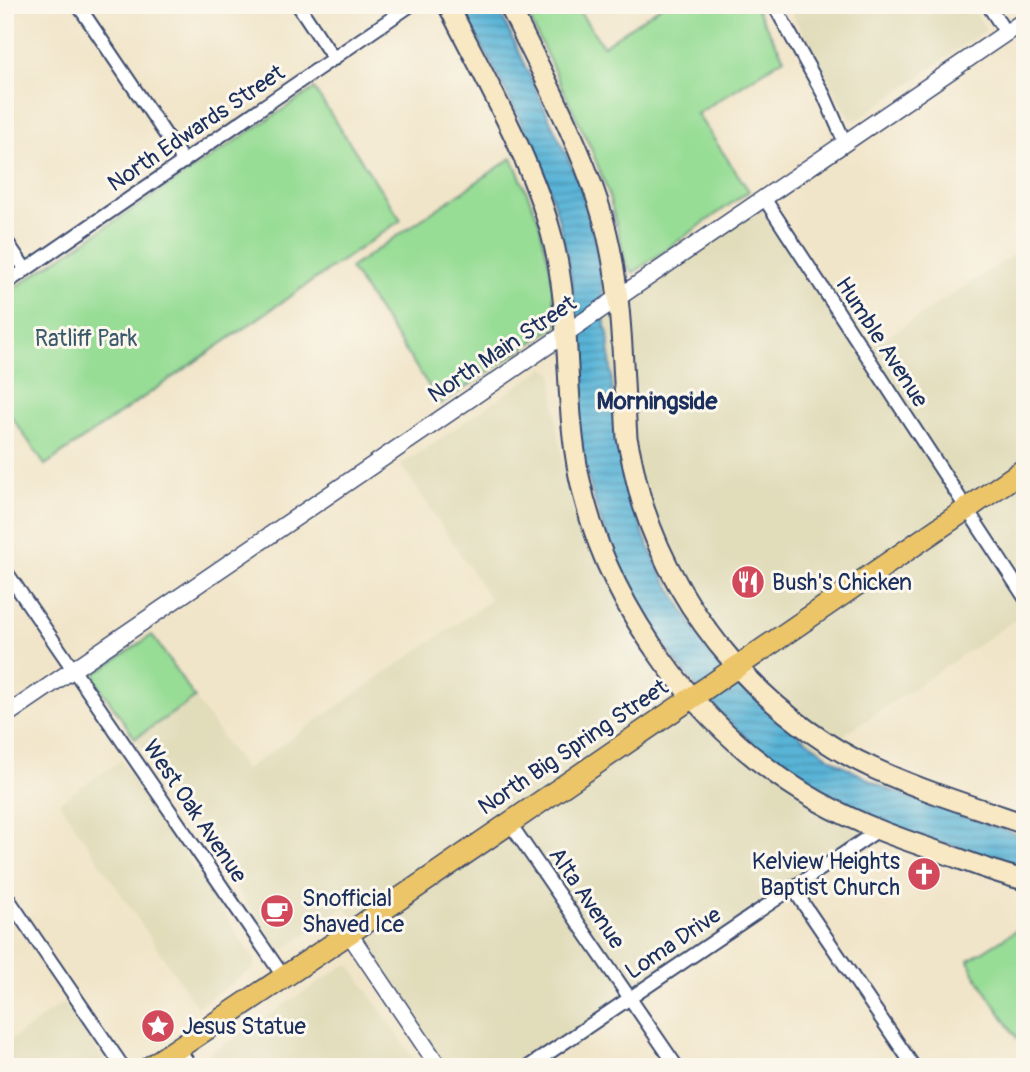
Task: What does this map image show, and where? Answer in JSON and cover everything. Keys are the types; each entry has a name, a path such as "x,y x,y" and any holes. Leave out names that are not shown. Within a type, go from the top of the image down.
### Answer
{"highway":[{"name":"North Big Spring Street","path":"150,1067 1025,469"}],"main road":[{"path":"448,5 518,146 545,212 557,259 568,394 584,496 597,537 633,612 666,664 726,732 770,769 817,801 877,831 1025,880"},
{"path":"509,5 583,159 607,234 618,297 627,438 643,506 679,587 711,635 736,666 788,714 853,757 908,783 1025,824"}],"street":[{"path":"78,5 184,162"},
{"path":"298,5 334,59"},
{"name":"North Edwards Street","path":"5,284 411,5"},
{"path":"774,5 807,62 845,143"},
{"path":"988,5 1006,33"},
{"name":"North Main Street","path":"5,716 1025,20"},
{"name":"Humble Avenue","path":"764,198 1025,598"},
{"path":"5,239 26,270"},
{"name":"West Oak Avenue","path":"5,570 283,976"},
{"name":"Alta Avenue","path":"509,822 677,1067"},
{"name":"Loma Drive","path":"528,1067 877,831"},
{"path":"792,887 914,1067"},
{"path":"5,894 122,1067"},
{"path":"348,932 439,1067"},
{"path":"178,1048 191,1067"}],"shaded area":[{"path":"787,5 971,5 986,30 857,120 848,117"},
{"path":"757,203 861,354 1025,247 1025,621 1021,616 808,759 901,811 528,1067 439,1067 412,1027 346,907 286,948 277,948 135,738 195,698 245,770 491,600 401,465 544,368 553,373 557,428 569,491 583,538 612,493 594,316"},
{"path":"121,760 255,960 254,968 197,1007 59,802"},
{"path":"345,965 350,965 420,1067 204,1067 206,1056"},
{"path":"64,1002 108,1067 5,1067 5,1044"}],"green space":[{"path":"523,5 575,5 603,46 663,5 754,5 784,58 697,114 749,191 633,273 627,266 608,192 590,146"},
{"name":"Ratliff Park","path":"314,89 401,220 45,465 5,407 5,294"},
{"path":"512,158 538,218 551,273 557,326 441,404 350,268"},
{"path":"152,635 195,698 135,738 95,680 95,674"},
{"path":"1025,925 1025,1050 972,970 969,960"}],"water":[{"path":"460,5 497,5 578,180 594,234 601,271 616,431 625,477 644,536 659,569 711,657 799,735 835,761 885,788 1025,837 1025,871 950,845 888,828 822,793 768,756 719,711 676,661 640,606 611,547 590,485 575,404 577,331 574,297 557,214 526,134"}],"place":[{"name":"Bush's Chicken","path":"748,582"},
{"name":"Kelview Heights Baptist Church","path":"924,874"},
{"name":"Snofficial Shaved Ice","path":"277,911"},
{"name":"Jesus Statue","path":"158,1026"}],"district":[{"name":"Morningside","path":"657,401"}]}
